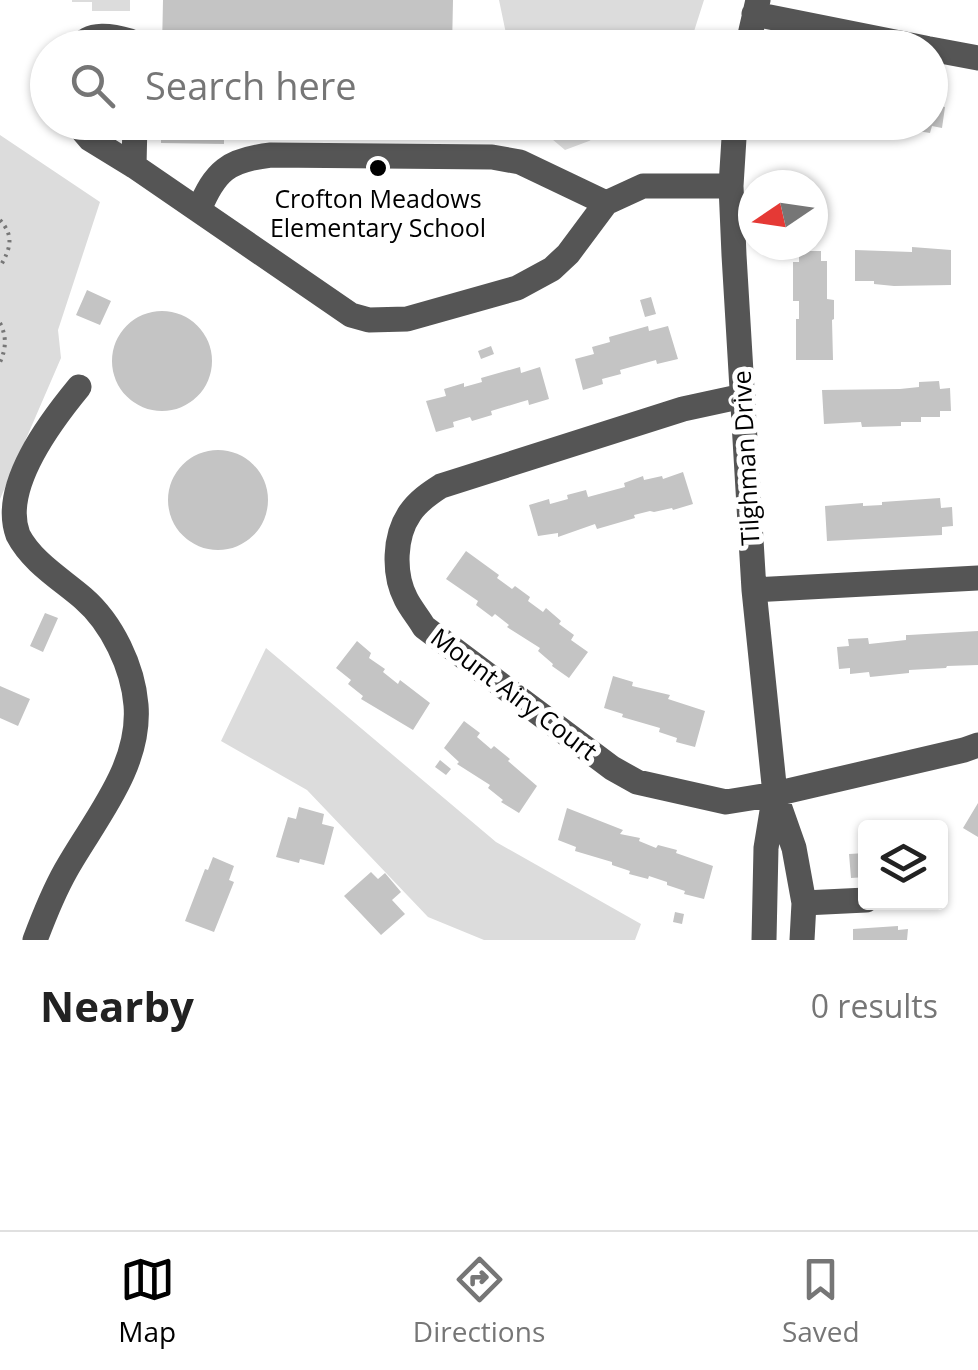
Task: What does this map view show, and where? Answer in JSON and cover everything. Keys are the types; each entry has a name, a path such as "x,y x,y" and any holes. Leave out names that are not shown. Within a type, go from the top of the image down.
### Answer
{"street":[{"path":"756,7 852,30"},
{"path":"948,52 978,58"},
{"path":"92,140 351,315 369,320 407,319 536,279 568,254 606,203 643,186 732,186"},
{"path":"134,166 135,140"},
{"name":"Tilghman Drive","path":"733,140 732,186 754,590 775,794 794,848 804,904 802,940"},
{"path":"198,210 216,176 244,160 271,155 520,162 606,203"},
{"path":"35,940 64,872 117,782 135,736 132,682 106,624 86,600 32,554 17,533 15,522 16,486 46,427 79,388"},
{"name":"Mount Airy Court","path":"743,396 682,409 441,486 424,497 410,513 397,552 405,597 424,627 612,768 637,782 726,802 775,794 978,744"},
{"path":"754,590 978,578"},
{"name":"Tilghman Drive","path":"764,940 766,848 775,794"},
{"path":"804,904 858,901"}],"path":[{"path":"0,220 11,239 10,250 0,267"},
{"path":"0,323 6,340 0,362"}],"shaded area":[{"path":"72,0 130,0 130,11 92,11 92,2"},
{"path":"499,0 704,0 694,30 505,30"},
{"path":"0,135 100,202 58,330 61,358 0,499"},
{"path":"553,140 591,140 589,141 565,150"},
{"path":"266,648 496,842 641,924 635,940 484,940 428,917 307,790 221,741"}],"building":[{"path":"163,0 453,0 452,30 162,30"},
{"path":"161,140 224,140 224,144"},
{"path":"912,247 951,250 951,285 894,286 855,281 855,250 912,252"},
{"path":"827,261 827,299 834,300 833,360 796,360 799,301 793,301 793,262"},
{"path":"87,290 111,301 100,325 76,315"},
{"path":"651,297 656,314 645,317 640,300"},
{"path":"162,311 190,319 204,333 212,361 204,389 190,403 162,411 134,403 120,389 112,361 120,333 134,319"},
{"path":"648,326 649,331 668,326 678,359 657,364 656,360 620,370 621,374 602,379 603,384 583,390 575,359 594,354 592,347 610,342 609,337"},
{"path":"491,346 494,354 481,359 478,351"},
{"path":"520,367 521,373 540,367 549,399 529,405 528,400 521,402 472,421 470,417 453,422 454,427 436,432 426,401 446,396 444,389 482,382 481,378"},
{"path":"939,381 940,389 950,388 951,411 940,411 940,417 921,417 921,422 901,422 901,426 824,424 822,390 900,389 919,387 919,382"},
{"path":"218,450 246,458 260,472 268,500 260,528 246,542 218,550 190,542 176,528 168,500 176,472 190,458"},
{"path":"683,472 693,504 634,515 635,518 597,529 595,524 558,537 558,533 538,536 529,505 549,499 550,504 586,490 588,497 625,487 624,483 643,476 644,480 662,476 663,479"},
{"path":"940,498 941,508 952,507 953,526 942,527 942,535 827,541 825,506"},
{"path":"466,551 512,589 515,586 530,597 528,601 543,612 546,608 574,635 571,640 588,652 569,678 552,666 538,651 540,648 507,627 495,614 492,617 476,605 478,601 446,579"},
{"path":"45,613 58,618 43,652 30,646"},
{"path":"978,631 978,665 870,677 869,672 850,674 850,668 839,669 837,647 849,646 848,639 868,638 869,644 906,640 906,635"},
{"path":"357,641 371,653 369,658 385,669 383,672 430,703 413,730 361,699 363,696 348,684 351,680 336,668"},
{"path":"613,676 705,711 695,747 676,742 677,738 659,732 660,728 604,708"},
{"path":"0,686 30,699 18,726 0,718"},
{"path":"464,721 480,733 477,737 510,759 537,786 519,813 501,802 488,788 490,785 457,764 444,748"},
{"path":"440,760 451,769 446,775 435,767"},
{"path":"978,803 978,837 963,828"},
{"path":"299,807 324,814 322,824 334,827 324,865 276,857 288,817 296,819"},
{"path":"567,808 623,830 620,834 640,838 639,841 656,848 658,845 677,850 676,853 713,866 704,899 684,894 685,891 649,876 648,879 629,874 630,871 612,862 575,851 576,847 558,840"},
{"path":"858,853 858,878 851,878 849,854"},
{"path":"213,857 234,866 229,880 234,882 214,932 185,921"},
{"path":"371,872 378,879 385,873 401,892 392,900 405,914 381,935 344,896"},
{"path":"675,912 684,914 682,924 673,922"},
{"path":"898,926 898,930 908,929 907,940 853,940 853,929"}],"place":[{"name":"Crofton Meadows Elementary School","path":"378,168"}]}
